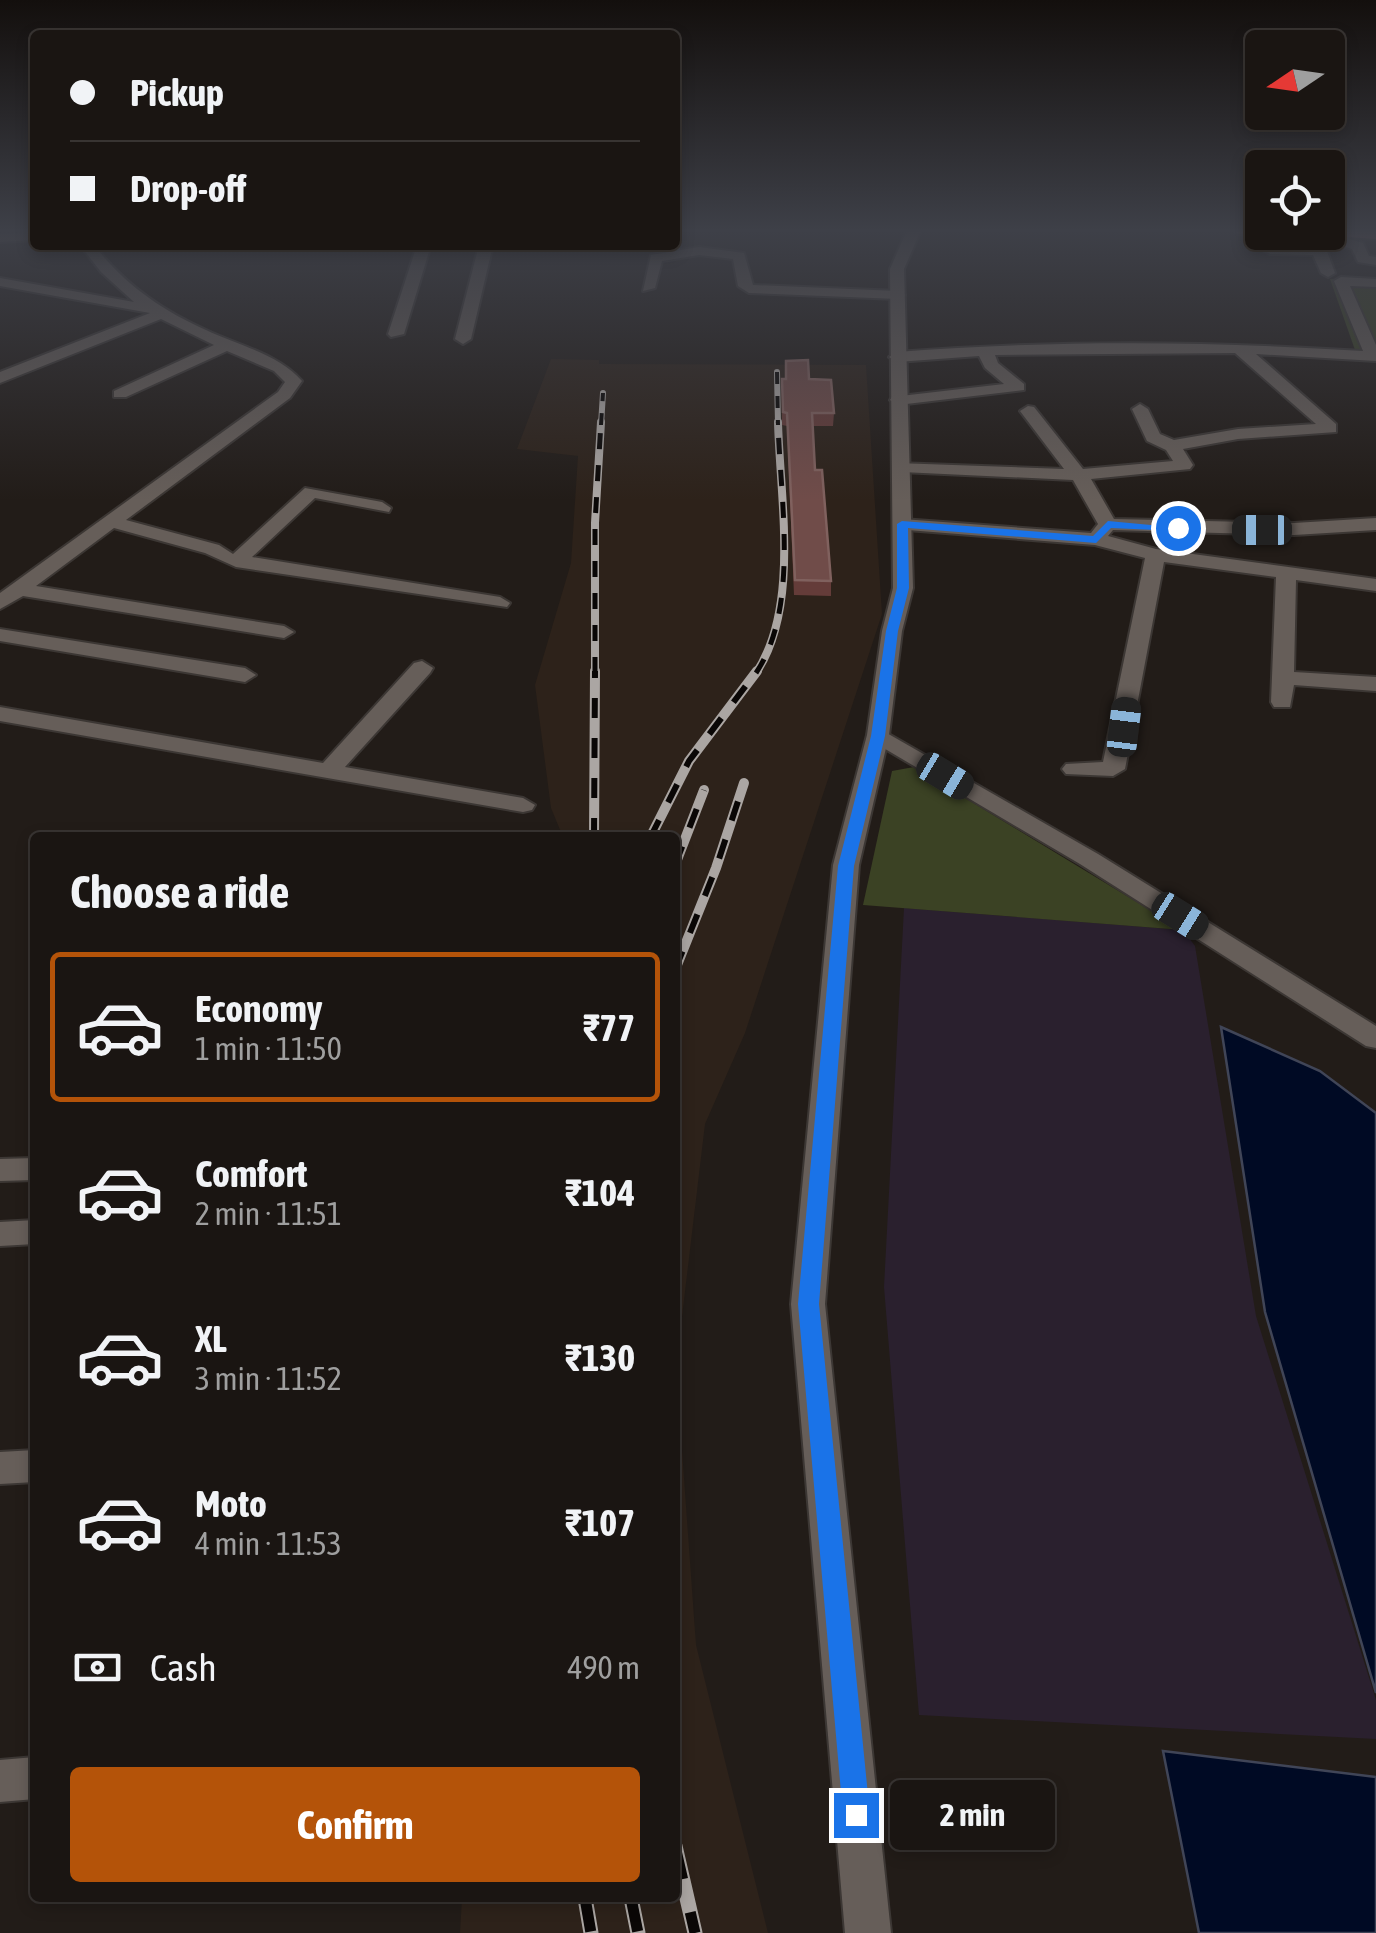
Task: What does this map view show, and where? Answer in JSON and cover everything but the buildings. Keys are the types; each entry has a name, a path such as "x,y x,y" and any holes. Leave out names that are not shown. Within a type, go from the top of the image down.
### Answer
{"street":[{"path":"0,378 132,320"},
{"path":"0,602 284,395 294,381 280,368 173,320"},
{"path":"396,334 401,320"},
{"path":"463,338 467,320"},
{"path":"868,1933 808,1304 846,866 878,736 892,631 903,588 898,320"},
{"path":"898,357 985,350 1236,347 1374,356 1358,320"},
{"path":"120,394 228,345"},
{"path":"1172,446 1238,434 1330,428 1236,347"},
{"path":"898,400 1018,387 991,366 985,350"},
{"path":"902,467 1078,475 1184,465 1172,446 1152,437 1140,409"},
{"path":"1028,411 1078,475 1102,532 1155,555 1376,585"},
{"path":"236,561 311,492 382,508"},
{"path":"112,522 212,549 236,561 500,603"},
{"path":"902,524 1102,532 1294,530 1376,524"},
{"path":"1074,770 1112,769 1124,727 1155,555"},
{"path":"1282,702 1286,574"},
{"path":"19,590 284,632"},
{"path":"0,635 245,675"},
{"path":"329,771 422,668"},
{"path":"1283,678 1376,684"},
{"path":"0,714 523,805"},
{"path":"878,736 1371,1030"},
{"path":"0,1170 30,1169"},
{"path":"0,1234 30,1232"},
{"path":"0,1468 30,1466"},
{"path":"0,1781 30,1778"}],"shaded area":[{"path":"551,359 599,360 599,364 866,365 882,614 745,1033 705,1124 680,1333 680,832 561,832 551,808 535,685 571,563 578,456 517,449"},
{"path":"904,908 1183,930 1195,946 1256,1316 1376,1700 1376,1739 919,1715 884,1287"},
{"path":"680,1423 696,1645 768,1933 460,1933 462,1902 680,1902"}],"green space":[{"path":"1345,320 1376,320 1376,352 1355,350"},
{"path":"914,767 1183,930 863,905 892,771"}],"water":[{"path":"1221,1027 1320,1071 1376,1113 1376,1693 1265,1312"},
{"path":"1163,1751 1376,1777 1376,1933 1199,1933"}],"railway":[{"path":"777,372 778,425"},
{"path":"601,425 603,393"},
{"path":"595,671 595,523 601,422"},
{"path":"756,673 770,646 783,585 784,518 778,422"},
{"path":"594,832 595,671"},
{"path":"653,832 689,761 757,671"},
{"path":"680,958 744,783"},
{"path":"680,852 704,790"},
{"path":"680,1868 695,1933"},
{"path":"586,1902 591,1933"},
{"path":"632,1902 638,1933"}],"route":[{"path":"856,1815 808,1304 846,866 878,736 892,631 903,588 902,524 1096,539 1108,524 1178,528"}]}
